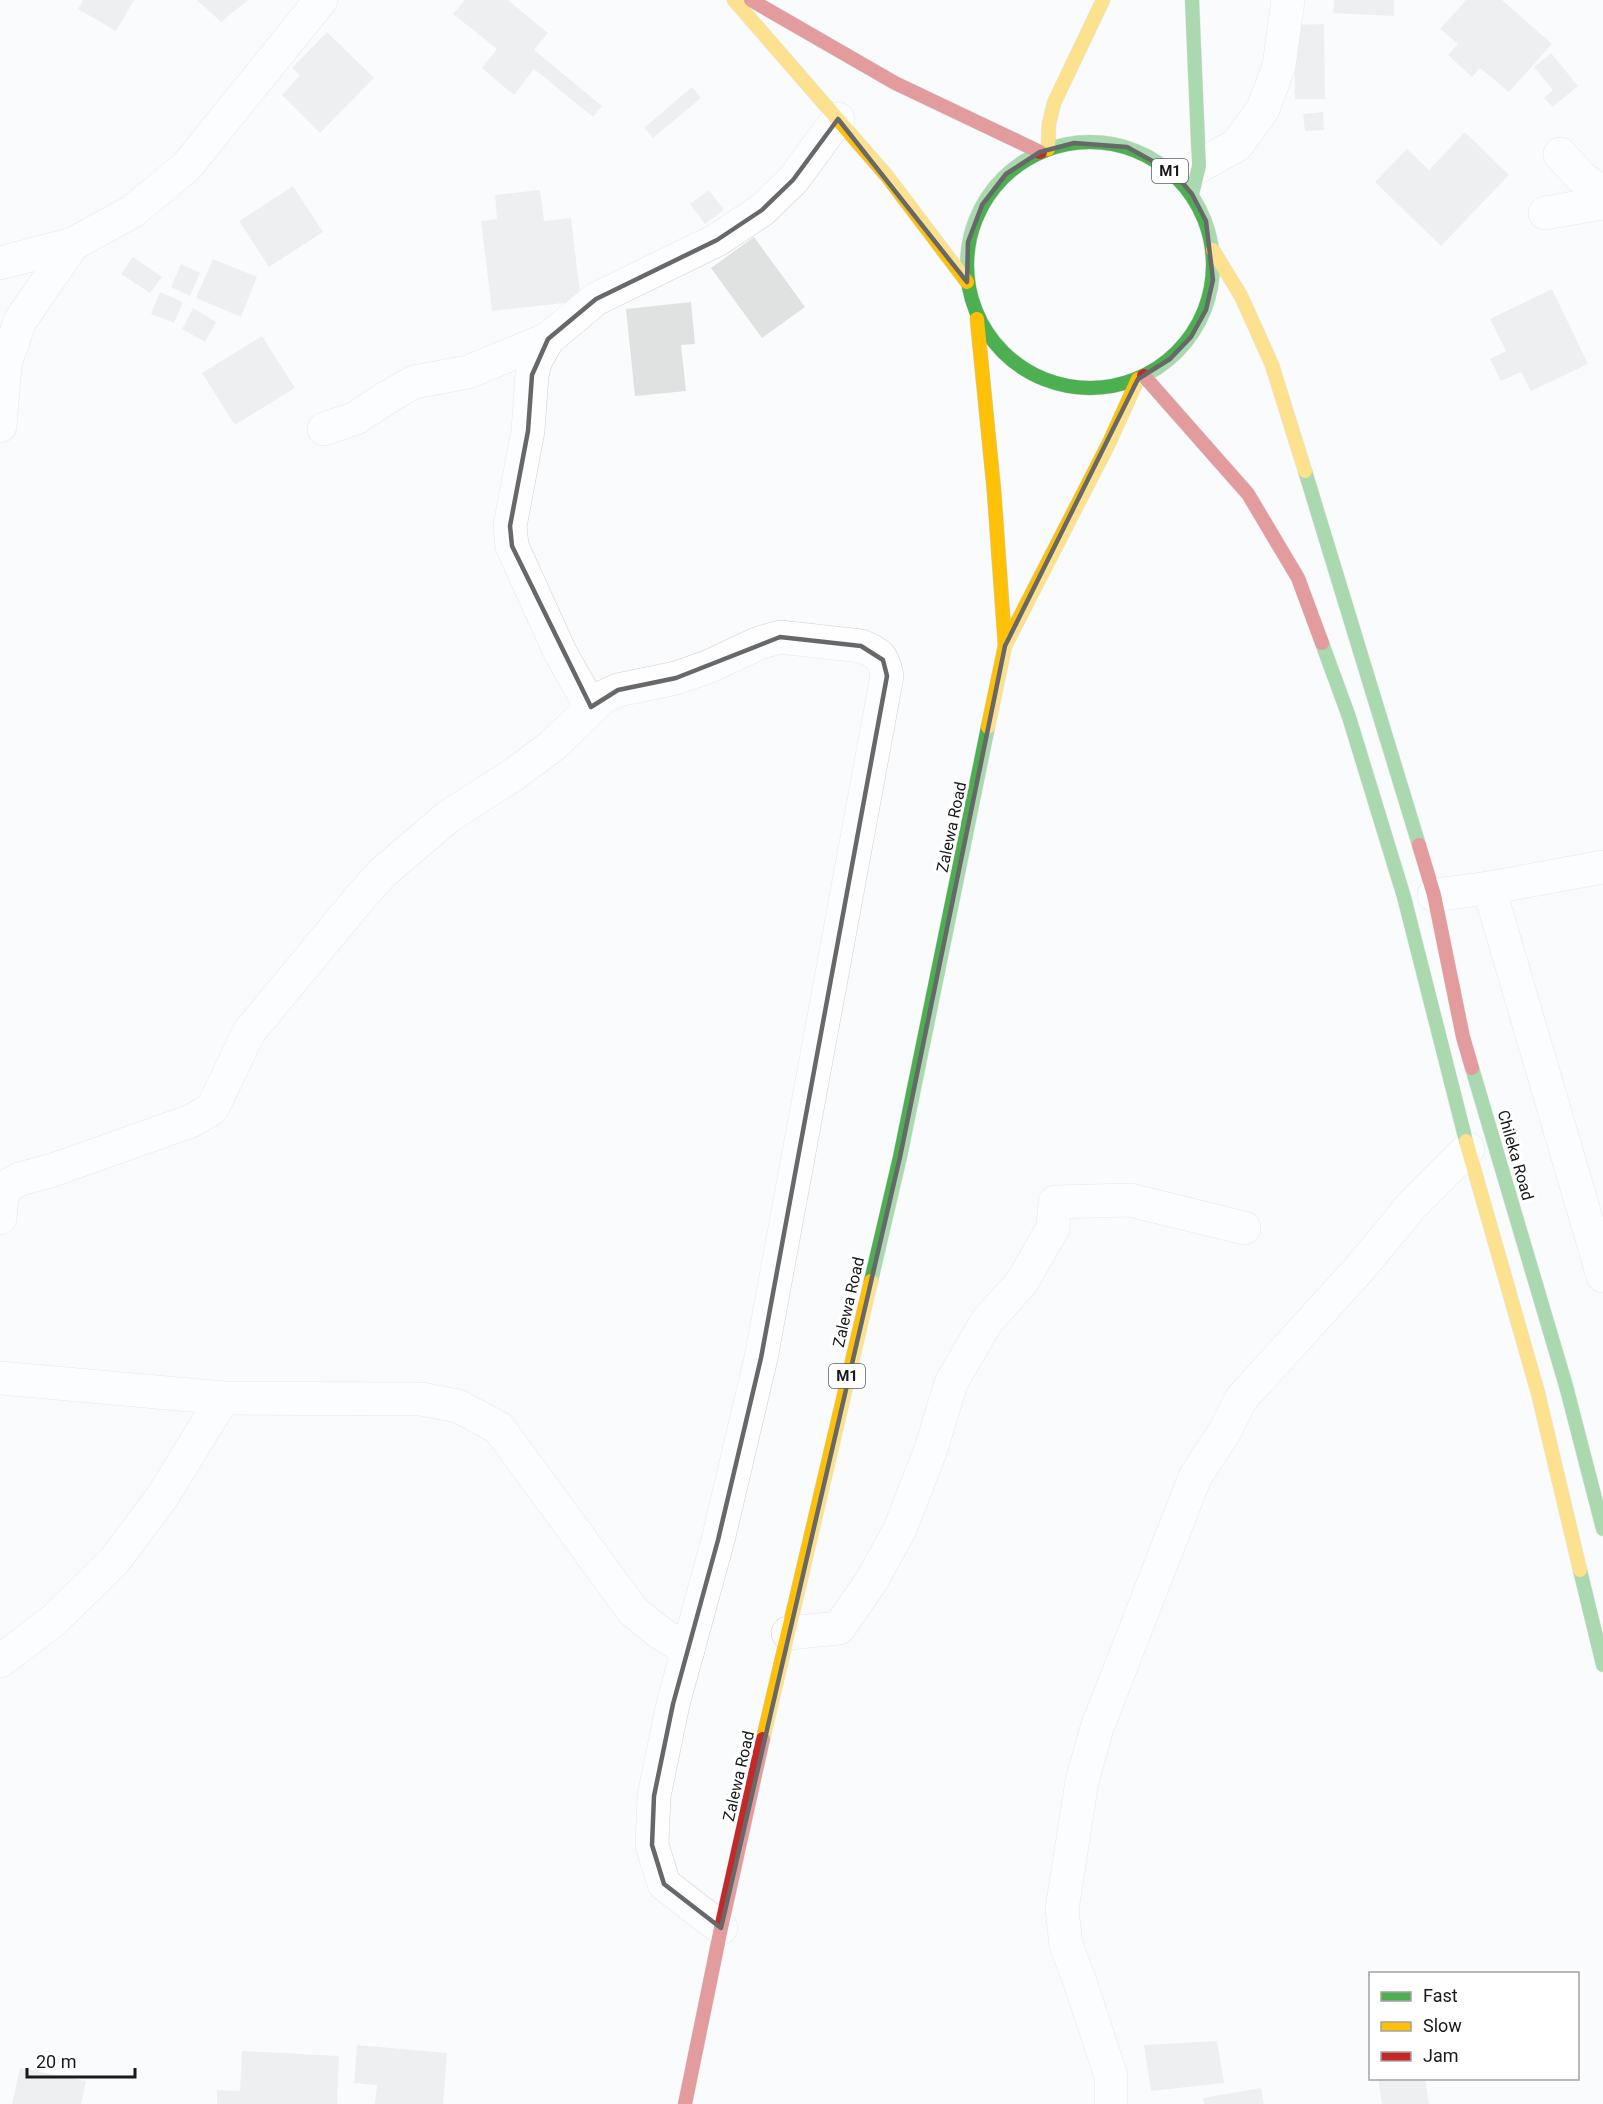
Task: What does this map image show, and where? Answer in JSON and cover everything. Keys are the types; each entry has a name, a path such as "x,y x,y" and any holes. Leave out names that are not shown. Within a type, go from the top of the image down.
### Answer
{"main road":[{"path":"734,0 887,176 967,282"},
{"path":"751,0 895,83 1044,151 1054,103 1103,0"},
{"name":"M1","path":"1192,0 1196,180 1213,250 1213,280 1206,310 1191,337 1170,359 1141,377 1112,386 1085,388 1058,384 1033,374 1010,359 992,339 977,316 967,282 968,242 982,205 1006,174 1044,151 1083,143 1101,142 1127,147 1152,158 1174,173 1196,180"},
{"name":"Chileka Road","path":"1213,250 1241,296 1272,365 1403,790 1434,895 1463,1036 1566,1386 1603,1528"},
{"name":"Zalewa Road","path":"977,316 994,490 1005,646"},
{"path":"1141,377 1210,449 1248,494 1298,578 1349,717 1404,897 1468,1149 1538,1393 1603,1665"},
{"name":"Zalewa Road","path":"685,2104 721,1928 900,1157 1005,646 1141,377"}],"street":[{"path":"0,263 73,244 133,211 187,166 321,0"},
{"path":"1196,180 1237,145 1263,110 1279,66 1288,0"},
{"path":"324,429 356,418 414,382 468,372 548,339 596,299 717,240 762,210 793,180 838,119"},
{"path":"1560,154 1581,177 1603,194"},
{"path":"1545,213 1603,203"},
{"path":"0,426 5,364 20,321 73,244"},
{"path":"548,339 536,360 532,375 528,431 510,526 512,546 560,652 591,707"},
{"path":"1,1203 7,1186 20,1179 191,1121 212,1109 249,1032 381,874 449,816 513,776 552,746 603,697 618,690 676,678 710,666 759,643 780,637 861,646 873,651 883,660 887,676 761,1359 718,1540 673,1704 654,1796 652,1845 664,1884 721,1928"},
{"path":"1434,895 1488,888 1603,867"},
{"path":"1488,888 1603,1276"},
{"path":"1111,2104 1111,2076 1066,1945 1062,1909 1082,1781 1097,1728 1195,1477 1225,1431 1241,1399 1361,1267 1413,1204 1468,1149"},
{"path":"788,1633 839,1629 872,1580 900,1529 931,1449 951,1383 987,1322 1022,1282 1053,1228 1055,1202 1130,1200 1244,1228"},
{"path":"0,1378 223,1398 421,1398 458,1406 499,1428 633,1611 660,1633 688,1650"},
{"path":"0,1661 54,1620 115,1560 162,1497 223,1398"}],"highlighted area":[{"path":"838,119 967,282 968,242 982,205 1006,174 1040,152 1074,143 1127,147 1174,173 1192,194 1206,221 1213,280 1206,310 1191,337 1170,359 1138,379 1005,646 900,1157 721,1928 664,1884 652,1845 654,1796 673,1704 718,1540 761,1358 887,676 883,660 861,646 780,637 676,678 618,690 591,707 512,546 510,526 528,431 532,375 548,339 596,299 717,240 762,210 793,180"}],"building":[{"path":"83,0 134,0 116,31 78,9"},
{"path":"197,0 248,0 221,22"},
{"path":"465,0 508,0 548,33 534,50 602,106 593,117 534,69 514,95 482,68 497,49 453,14"},
{"path":"1334,0 1394,0 1394,16 1333,13"},
{"path":"1466,0 1502,0 1552,44 1509,92 1480,68 1472,77 1448,55 1458,44 1440,29"},
{"path":"1324,24 1325,99 1295,99 1294,25"},
{"path":"327,32 374,78 320,133 282,95 300,75 292,68"},
{"path":"1551,53 1578,86 1553,107 1544,98 1553,90 1534,67"},
{"path":"692,87 701,98 653,138 644,128"},
{"path":"1323,112 1324,130 1305,131 1303,114"},
{"path":"1465,132 1509,175 1441,246 1375,182 1407,149 1429,170"},
{"path":"293,186 323,232 269,267 239,221"},
{"path":"540,190 544,221 571,218 581,301 492,311 481,221 497,219 495,195"},
{"path":"709,190 724,210 705,224 690,204"},
{"path":"754,237 805,307 762,338 711,268"},
{"path":"133,257 162,277 150,293 121,274"},
{"path":"213,259 257,277 241,317 196,298"},
{"path":"181,264 200,273 190,296 171,287"},
{"path":"1552,289 1588,364 1531,391 1521,372 1501,381 1490,359 1506,351 1490,319"},
{"path":"160,292 183,302 174,323 151,314"},
{"path":"691,302 695,344 681,345 686,391 635,396 626,309"},
{"path":"193,308 216,322 205,342 182,329"},
{"path":"262,336 295,388 235,425 202,373"},
{"path":"1217,2041 1224,2083 1151,2091 1144,2045"},
{"path":"357,2045 447,2053 443,2104 375,2104 377,2085 354,2083"},
{"path":"242,2051 339,2056 337,2104 217,2104 217,2090 240,2091"},
{"path":"20,2068 86,2081 81,2104 12,2104"},
{"path":"1378,2080 1425,2080 1429,2104 1382,2104"},
{"path":"1261,2088 1264,2104 1204,2104 1203,2098"}],"traffic: fast":[{"path":"1192,0 1199,166 1192,194"},
{"path":"1078,142 1102,142 1126,147 1148,156 1177,178 1199,207 1204,218 1211,241 1213,265 1211,289 1204,312 1199,323 1177,352 1148,374 1126,383 1102,388 1078,388 1054,383 1032,374 1012,360 995,343 981,323 972,301 967,277 967,253 972,229 981,207 995,187 1012,170 1032,156 1054,147 1078,142"},
{"path":"1305,471 1419,845"},
{"path":"1322,643 1349,717 1404,897 1466,1141"},
{"path":"871,1281 900,1157 988,727"},
{"path":"1472,1068 1566,1386 1603,1529"},
{"path":"1580,1570 1603,1665"}],"traffic: slow":[{"path":"734,0 887,176 967,282"},
{"path":"1048,149 1049,124 1054,103 1103,0"},
{"path":"1213,250 1241,296 1272,365 1305,471"},
{"path":"977,319 994,491 1005,645"},
{"path":"988,727 1005,646 1109,443 1138,379"},
{"path":"1466,1141 1538,1393 1580,1570"},
{"path":"763,1739 871,1281"}],"traffic: jam":[{"path":"751,0 895,83 1040,152"},
{"path":"1144,376 1248,494 1298,578 1322,643"},
{"path":"1419,845 1434,895 1463,1037 1472,1068"},
{"path":"685,2104 763,1739"}]}
